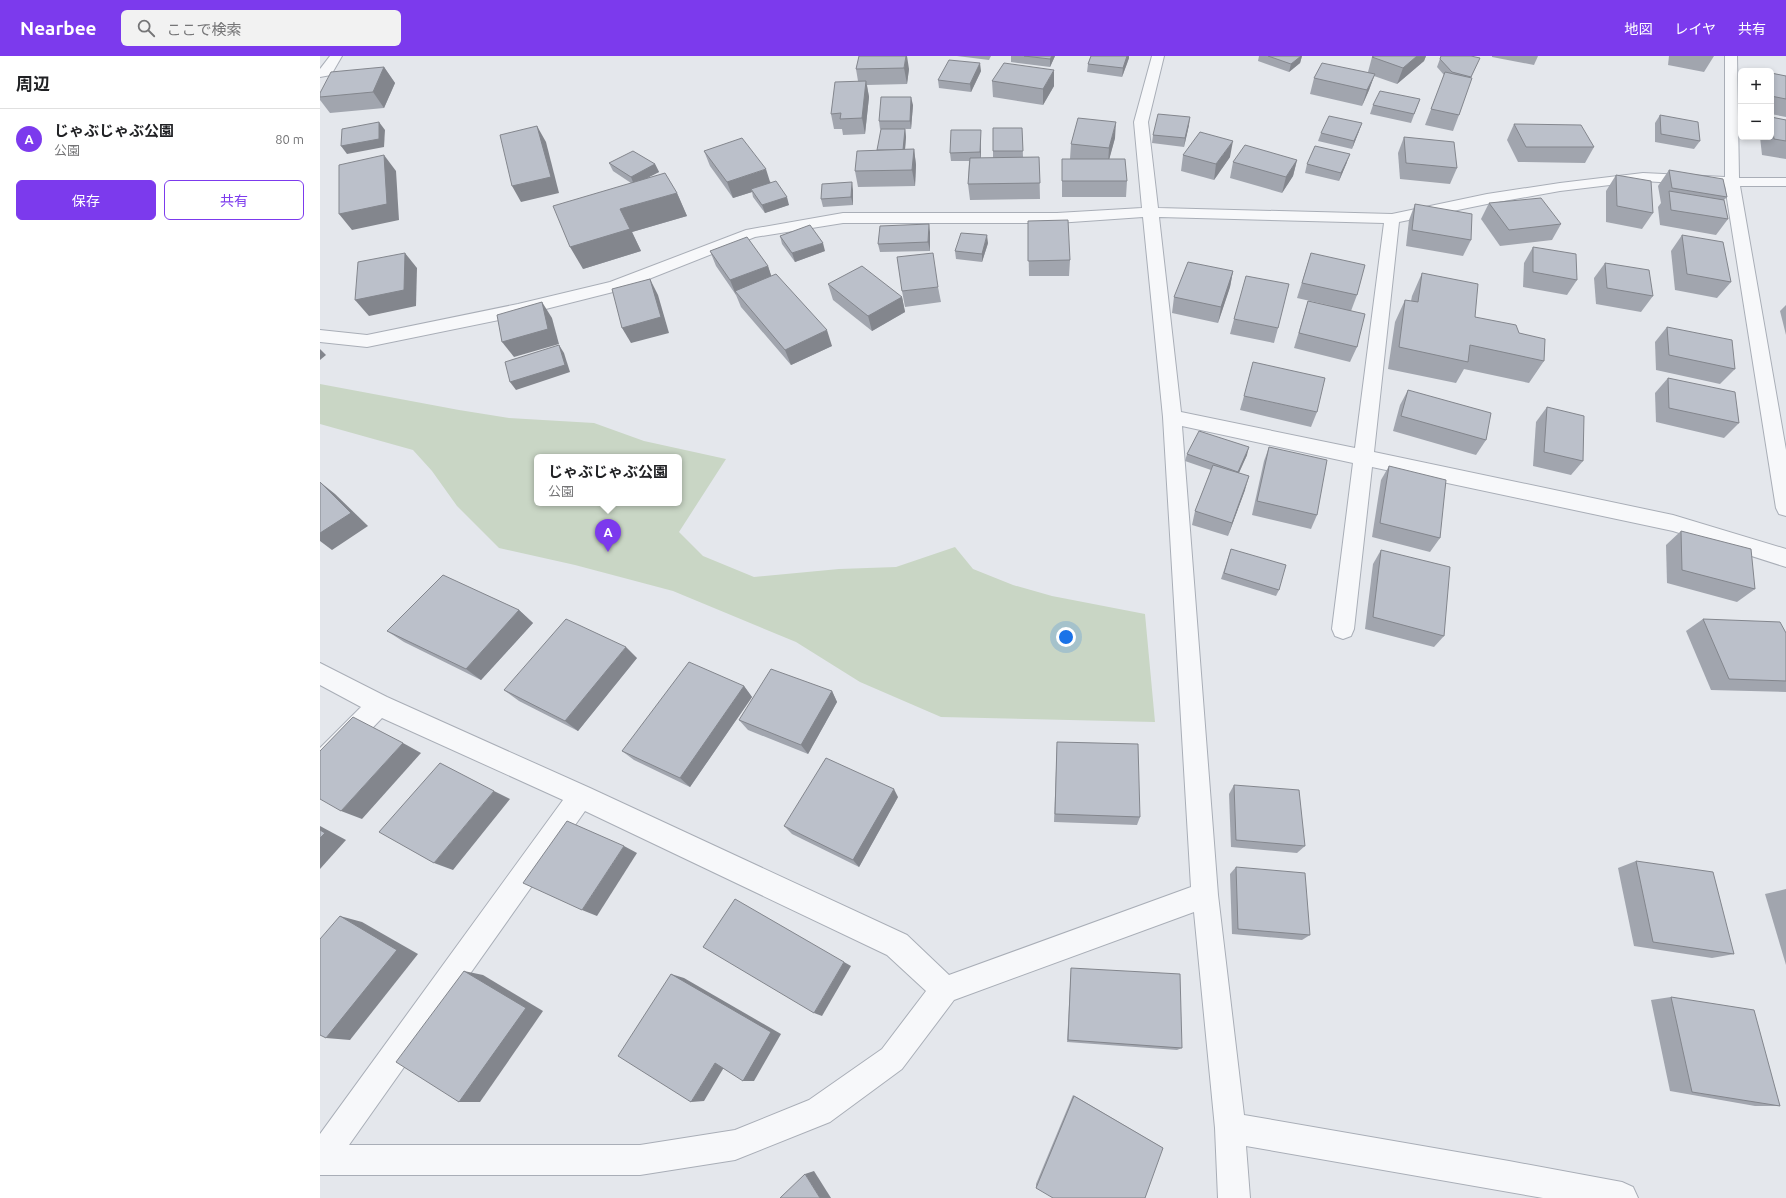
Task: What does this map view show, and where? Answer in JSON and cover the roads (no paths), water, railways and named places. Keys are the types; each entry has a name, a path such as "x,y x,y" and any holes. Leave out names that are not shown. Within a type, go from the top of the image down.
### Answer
{"street":[{"path":"320,73 326,72 336,56"},
{"path":"1158,56 1141,122 1172,417 1205,895 1230,1128 1234,1198"},
{"path":"1731,56 1732,182 1786,508"},
{"path":"320,336 367,342 518,310 615,286 752,233 843,218 1057,218 1150,212 1392,219 1487,199 1560,187 1643,176 1732,182 1786,182"},
{"path":"1343,629 1392,219"},
{"path":"1172,417 1673,523 1786,558"},
{"path":"320,673 379,705 581,796 897,945 945,990"},
{"path":"320,765 379,705"},
{"path":"320,1160 581,796"},
{"path":"320,1160 640,1160 736,1145 819,1111 892,1059 945,990 1205,895"},
{"path":"1230,1128 1509,1176 1622,1198"}],"place":[{"name":"じゃぶじゃぶ公園","path":"608,552"}]}
